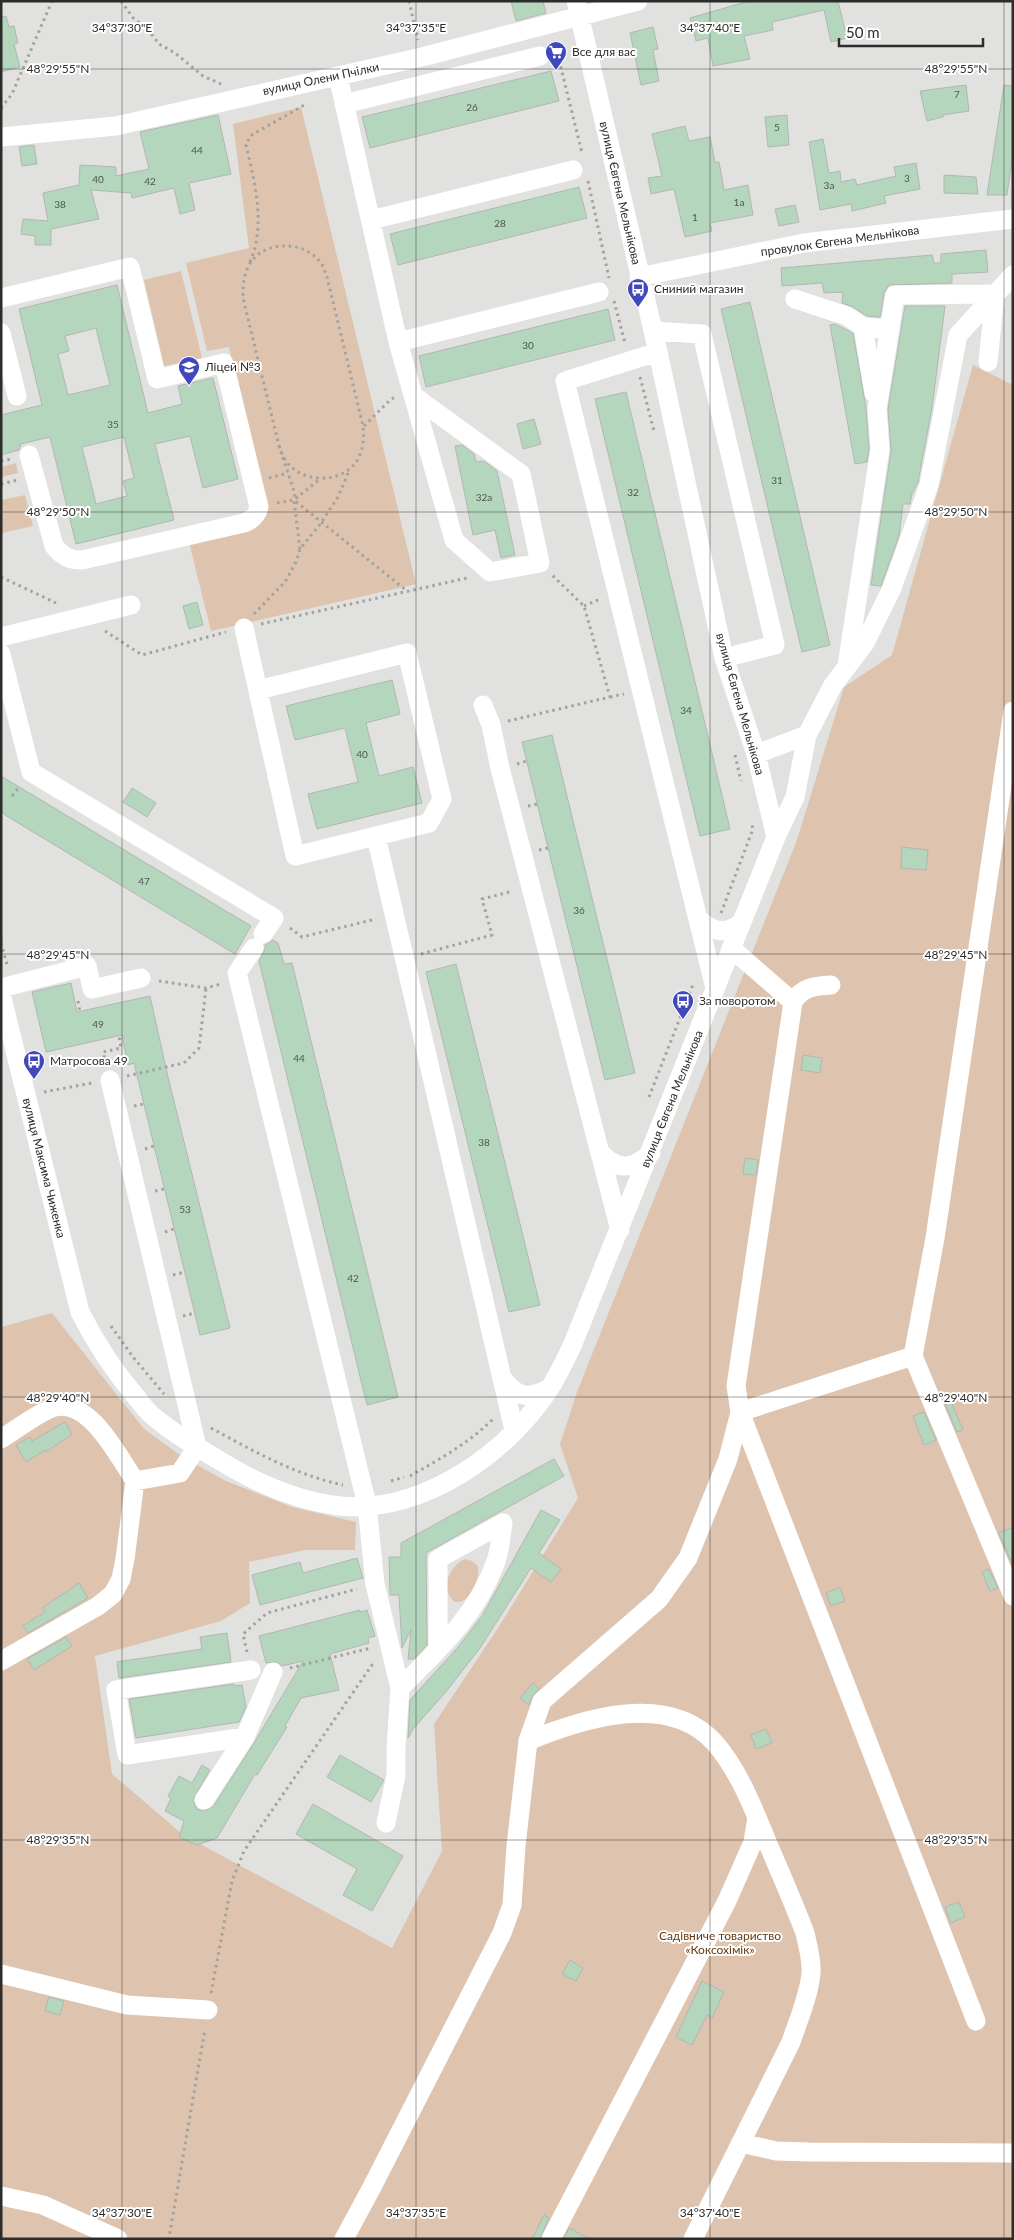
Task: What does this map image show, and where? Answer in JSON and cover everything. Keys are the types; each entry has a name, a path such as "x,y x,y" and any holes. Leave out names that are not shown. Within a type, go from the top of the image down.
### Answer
{"street":[{"name":"вулиця Олени Пчілки","path":"1,137 116,126 422,57 578,9 638,1"},
{"name":"вулиця Євгена Мельнікова","path":"73,1284 80,1312 93,1339 114,1372 153,1416 234,1470 292,1496 341,1506 392,1503 417,1496 443,1485 479,1460 514,1430 548,1389 572,1346 776,837 756,754 724,658 658,352 578,9"},
{"path":"344,104 549,55"},
{"path":"338,76 398,342 454,540 490,572 540,563 521,474 415,397"},
{"path":"371,220 581,169"},
{"name":"провулок Євгена Мельнікова","path":"640,276 804,243 1013,219"},
{"path":"1,298 130,267 158,379 224,363 259,507 255,516 244,523 82,560 74,560 59,553 54,546 29,455"},
{"path":"776,837 795,797 807,735 833,684 865,643 892,588 929,485 958,335 1013,275"},
{"path":"398,342 608,290"},
{"path":"877,410 895,295 995,294"},
{"path":"988,362 995,294"},
{"path":"795,299 847,316 863,327 890,329"},
{"path":"846,668 880,449 877,410 863,327"},
{"path":"653,331 702,334 775,645 724,658"},
{"path":"1,333 17,396"},
{"path":"658,352 565,381 715,988"},
{"path":"1,637 131,604"},
{"path":"241,628 258,690 295,856 429,823 442,799 407,653 258,690"},
{"path":"1,654 31,772 274,918 237,973 368,1505 375,1584 400,1688 396,1775 386,1823"},
{"path":"483,705 490,725 530,887 620,1230"},
{"path":"1013,710 935,1238 913,1356 1013,1596"},
{"path":"756,754 807,735"},
{"path":"376,836 514,1430"},
{"path":"698,918 705,926 714,930 729,930 742,922"},
{"path":"731,948 793,1002"},
{"path":"5,989 87,966 92,989 140,978"},
{"path":"832,985 806,988 798,994 793,1002 736,1386 740,1412 976,2020"},
{"name":"вулиця Максима Чиженка","path":"5,989 73,1284"},
{"path":"110,1080 197,1447 180,1473 136,1481"},
{"path":"599,1151 613,1164 622,1166 643,1160 651,1152"},
{"path":"740,1412 913,1356"},
{"path":"502,1378 512,1390 528,1396 548,1389"},
{"path":"1,1438 54,1408 72,1407 90,1418 136,1481 121,1579 113,1594 98,1606 1,1661"},
{"path":"344,2239 502,1933 512,1906 516,1846 528,1741 542,1701 659,1599 688,1558 728,1459 740,1412"},
{"path":"400,1688 438,1650 477,1604 496,1562 503,1523 438,1559 438,1650"},
{"path":"245,1738 127,1755 116,1690 250,1670"},
{"path":"204,1800 245,1738 273,1672"},
{"path":"528,1741 567,1725 630,1713 669,1717 700,1730 713,1741 736,1775 757,1816 805,1934 810,1954 811,1973 800,2017 790,2042 693,2239"},
{"path":"551,2239 727,1901 753,1842 757,1816"},
{"path":"1,1974 127,2005 208,2010"},
{"path":"741,2143 784,2151 1013,2153"},
{"path":"1,2196 43,2205 118,2239"}],"path":[{"path":"1,108 12,94 52,1"},
{"path":"122,1 134,19 147,28 158,44 175,53 203,76 222,84"},
{"path":"410,1 422,57"},
{"path":"549,55 581,169 608,290 655,436"},
{"path":"300,549 294,500 295,494 279,446 243,298 243,281 255,249 258,204 246,145 250,136 308,103"},
{"path":"248,265 260,253 275,246 292,245 308,251 320,262 327,278 363,426 364,443 358,458 350,467 332,478 320,479 299,473 286,461 279,446"},
{"path":"363,426 391,399"},
{"path":"241,628 285,582 296,562 300,549 338,498 350,467"},
{"path":"259,507 294,500 320,479"},
{"path":"294,500 407,592"},
{"path":"490,725 610,697 584,606 540,563"},
{"path":"1,577 84,617 142,655 241,628 490,572"},
{"path":"734,752 744,791"},
{"path":"714,930 753,829 751,819"},
{"path":"404,958 492,935 482,899 530,887"},
{"path":"274,918 302,937 394,915"},
{"path":"1,943 5,989"},
{"path":"41,1093 184,1063 199,1048 206,988 140,978"},
{"path":"648,1100 695,980"},
{"path":"110,1080 104,1052 121,1048 118,1036"},
{"path":"108,1321 133,1357 168,1397"},
{"path":"190,1416 244,1446 301,1472 342,1485 363,1487 410,1476 434,1463 480,1432 508,1405"},
{"path":"250,1670 243,1634 267,1613 375,1584"},
{"path":"273,1672 389,1643"},
{"path":"167,2239 169,2238 232,1881 244,1851 362,1677 389,1643"}],"green space":[{"path":"301,107 416,584 211,631 189,542 265,507 229,347 207,351 186,263 249,248 233,124"},
{"path":"181,271 202,358 164,366 144,280"},
{"name":"Садівниче товариство «Коксохімік»","path":"973,365 1013,385 1013,2239 1,2239 1,1327 52,1313 144,1429 184,1458 226,1481 292,1507 356,1522 355,1550 305,1550 249,1562 250,1603 221,1621 95,1656 112,1774 182,1834 392,1948 442,1851 434,1724 500,1625 578,1498 560,1444 577,1392 797,840 844,687 892,655"},
{"path":"16,463 18,473 1,477 1,467"},
{"path":"25,495 33,526 2,533 1,500"},
{"path":"465,1559 472,1561 478,1566 478,1578 470,1595 461,1602 455,1602 450,1597 448,1591 448,1579 454,1567"}],"building":[{"path":"511,1 543,1 546,13 516,21"},
{"path":"749,1 838,1 847,38 831,42 824,10 772,22 773,30 744,36 750,59 713,66 708,38 696,41 690,18"},
{"path":"6,16 9,27 14,26 18,43 14,44 20,67 1,72 1,17"},
{"path":"653,27 658,49 653,50 659,81 641,85 630,33"},
{"path":"551,71 559,101 370,148 362,117"},
{"path":"966,85 969,111 943,115 943,117 927,121 920,91"},
{"path":"1004,85 1013,86 1013,152 1007,195 987,195"},
{"path":"218,115 231,174 189,183 195,210 180,214 174,188 132,198 131,193 91,190 99,219 51,229 51,245 35,245 35,236 21,234 23,219 48,221 43,193 79,185 80,165 116,167 116,176 149,169 140,132"},
{"path":"787,115 789,145 768,147 765,117"},
{"path":"685,126 689,141 710,137 715,162 719,162 724,190 748,185 753,215 710,223 712,231 685,237 674,189 651,194 648,178 662,176 652,134"},
{"path":"823,139 829,173 840,171 841,182 855,179 857,185 896,176 894,167 916,163 920,189 884,196 886,203 852,211 851,204 820,210 809,142"},
{"path":"34,145 37,164 22,166 19,147"},
{"path":"944,175 976,177 978,194 944,193"},
{"path":"579,187 587,218 398,265 390,234"},
{"path":"795,205 799,222 779,226 775,209"},
{"path":"986,250 988,272 952,274 952,283 889,285 884,293 880,317 867,316 853,307 842,303 843,292 824,293 822,283 782,286 781,268 932,255 934,263 941,263 941,254"},
{"path":"117,285 148,413 182,404 178,386 213,378 238,479 203,488 190,436 155,444 174,520 76,544 50,437 21,444 19,450 1,455 1,415 42,405 19,309","holes":["96,328 110,385 68,395 58,354 69,351 65,336","124,437 134,478 123,481 127,496 96,504 82,447"]},
{"path":"750,302 830,645 802,652 721,309"},
{"path":"905,306 945,306 932,408 918,482 912,494 910,504 903,504 899,536 881,586 871,585 891,451 888,409"},
{"path":"608,309 615,340 426,387 419,356"},
{"path":"835,324 853,333 866,408 869,449 867,462 855,464 830,325"},
{"path":"626,392 730,829 700,836 595,399"},
{"path":"534,419 541,444 523,449 517,424"},
{"path":"462,445 474,454 476,462 484,461 497,471 515,555 501,558 495,530 473,535 455,446"},
{"path":"197,602 203,625 189,629 183,606"},
{"path":"392,680 400,714 366,723 379,776 413,767 422,803 317,829 308,794 358,782 345,728 295,740 286,706"},
{"path":"552,735 635,1073 605,1080 522,742"},
{"path":"1,776 251,926 235,954 5,815 1,811"},
{"path":"132,788 156,803 147,817 123,802"},
{"path":"902,847 928,850 926,870 901,868"},
{"path":"273,940 278,943 284,964 292,963 398,1397 367,1405 259,961 265,945"},
{"path":"456,964 540,1305 509,1312 426,972"},
{"path":"71,983 77,1012 150,996 230,1328 200,1335 134,1063 128,1065 122,1035 46,1052 32,992"},
{"path":"803,1055 822,1058 820,1073 801,1070"},
{"path":"745,1158 758,1160 756,1175 743,1174"},
{"path":"951,1401 963,1430 957,1432 945,1404"},
{"path":"924,1412 936,1440 924,1445 913,1416"},
{"path":"65,1422 72,1434 46,1452 45,1450 26,1462 16,1445 30,1437 32,1441"},
{"path":"554,1459 564,1476 426,1553 427,1645 414,1659 408,1659 411,1630 402,1648 399,1595 390,1595 389,1557 401,1557 401,1543"},
{"path":"541,1510 560,1520 539,1553 561,1569 551,1582 531,1568 480,1648 445,1693 413,1729 408,1738 410,1700 458,1647 482,1616"},
{"path":"1013,1527 1013,1566 999,1533"},
{"path":"357,1558 363,1578 260,1605 252,1575 300,1562 303,1573"},
{"path":"989,1569 998,1588 990,1591 982,1572"},
{"path":"79,1583 88,1598 28,1633 23,1626 45,1612 42,1608"},
{"path":"840,1587 845,1601 831,1606 826,1593"},
{"path":"360,1610 360,1612 367,1610 375,1636 368,1638 369,1643 330,1654 339,1690 301,1698 285,1726 287,1727 257,1775 255,1774 217,1838 197,1845 179,1837 184,1821 165,1811 171,1798 168,1796 179,1776 192,1783 202,1765 210,1770 193,1800 197,1809 203,1811 213,1807 303,1661 282,1666 277,1662 266,1663 259,1636"},
{"path":"227,1633 231,1662 119,1678 117,1662 202,1649 200,1637"},
{"path":"66,1637 72,1646 34,1670 27,1659"},
{"path":"533,1683 539,1689 532,1697 529,1705 520,1698"},
{"path":"234,1684 235,1686 242,1685 246,1707 239,1722 136,1738 129,1699"},
{"path":"766,1729 772,1743 756,1749 751,1735"},
{"path":"340,1755 384,1780 371,1802 327,1777"},
{"path":"313,1804 403,1856 372,1911 343,1895 357,1869 296,1834"},
{"path":"959,1902 965,1917 951,1923 945,1907"},
{"path":"570,1960 583,1968 576,1981 562,1974"},
{"path":"702,1981 724,1992 712,2018 707,2015 692,2045 676,2037"},
{"path":"49,1997 64,2001 60,2015 45,2011"},
{"path":"544,2215 549,2218 540,2239 532,2239"},
{"path":"569,2228 590,2239 564,2239"}],"place":[{"name":"Все для вас","path":"556,71"},
{"name":"Сниний магазин","path":"638,308"},
{"name":"Ліцей №3","path":"189,386"},
{"name":"За поворотом","path":"683,1020"},
{"name":"Матросова 49","path":"34,1080"}]}
